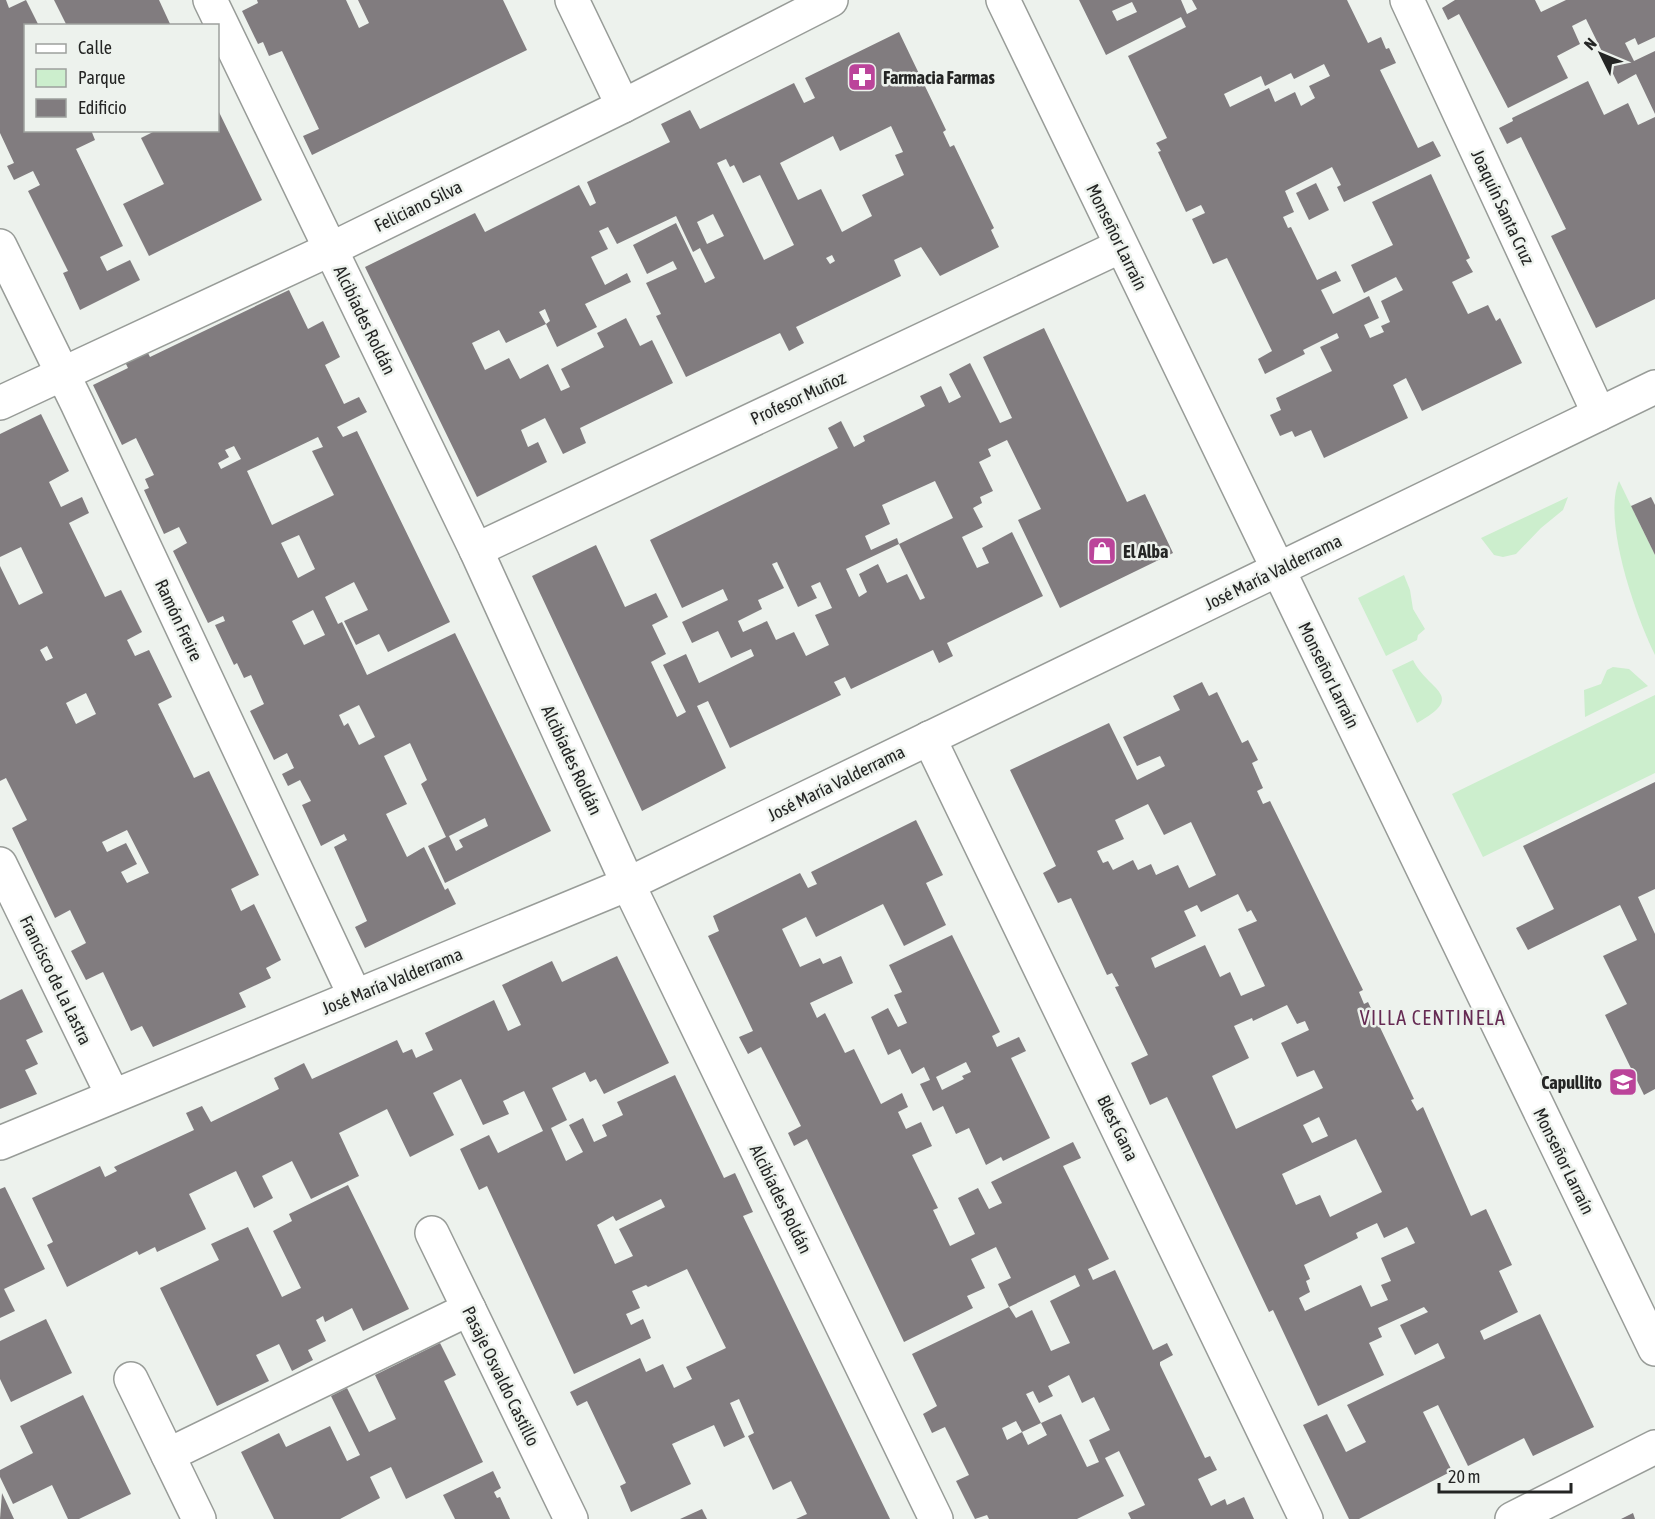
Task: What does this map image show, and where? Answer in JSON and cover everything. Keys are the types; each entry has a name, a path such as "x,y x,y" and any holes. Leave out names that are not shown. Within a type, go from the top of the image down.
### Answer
{"street":[{"name":"Alcibíades Roldán","path":"210,0 476,550 628,884 936,1519"},
{"path":"572,0 623,106"},
{"name":"Feliciano Silva","path":"0,403 62,372 331,249 623,106 831,0"},
{"name":"Monseñor Larraín","path":"1003,0 1655,1349"},
{"name":"Joaquín Santa Cruz","path":"1407,0 1599,414"},
{"name":"Ramón Freire","path":"0,246 62,372 355,996"},
{"name":"Profesor Muñoz","path":"476,550 1121,246"},
{"name":"José María Valderrama","path":"0,1143 628,884 1655,387"},
{"name":"Blest Gana","path":"929,738 1306,1519"},
{"name":"Francisco de La Lastra","path":"0,864 113,1096"},
{"name":"Pasaje Osvaldo Castillo","path":"432,1233 570,1519"},
{"path":"168,1455 469,1309"},
{"path":"131,1379 199,1519"},
{"path":"1512,1519 1655,1447"}],"green space":[{"path":"1619,481 1655,555 1655,655 1631,594 1618,543 1615,498"},
{"path":"1568,497 1563,510 1541,528 1516,554 1503,557 1494,555 1481,538"},
{"path":"1404,575 1410,590 1413,609 1425,629 1418,635 1417,640 1386,656 1358,598"},
{"path":"1413,660 1440,693 1442,699 1440,706 1432,714 1417,723 1392,670"},
{"path":"1613,667 1629,669 1648,686 1585,717 1584,690 1601,684 1607,670"},
{"path":"1655,695 1655,773 1483,857 1452,794"}],"building":[{"path":"0,0 6,0 9,8 26,0 38,24 24,24 24,132 92,132 95,140 76,149 123,246 100,257 107,271 130,260 140,280 80,310 63,273 68,271 28,191 40,185 33,171 14,180 7,166 14,163 0,133"},
{"path":"54,0 159,0 170,24 66,24"},
{"path":"257,0 346,0 359,28 369,23 358,0 503,0 527,50 312,155 303,136 319,129 282,51 269,56 263,42 258,44 242,11 258,3"},
{"path":"1079,0 1181,0 1187,14 1197,9 1192,0 1347,0 1368,43 1381,37 1386,49 1389,48 1396,63 1380,70 1418,148 1433,141 1441,156 1344,202 1337,187 1341,185 1332,167 1285,191 1294,212 1283,217 1288,228 1291,227 1317,280 1336,271 1341,281 1321,290 1333,314 1369,296 1379,318 1364,325 1370,338 1384,332 1381,326 1390,322 1381,301 1403,290 1396,277 1364,293 1351,265 1393,245 1372,202 1431,174 1470,258 1466,260 1473,272 1452,282 1468,314 1488,305 1496,321 1500,318 1522,363 1422,411 1406,378 1393,385 1408,418 1324,458 1311,430 1295,437 1292,431 1280,436 1270,415 1281,410 1276,398 1332,371 1320,347 1339,338 1337,333 1303,350 1305,354 1265,374 1258,359 1272,351 1227,258 1213,264 1192,219 1205,213 1201,205 1186,212 1158,152 1161,151 1156,143 1167,138 1128,56 1186,27 1181,17 1106,55","holes":["1132,2 1137,12 1117,21 1112,11","1324,64 1330,76 1309,86 1315,98 1301,106 1295,92 1275,102 1269,88 1230,107 1224,94 1261,76 1265,86 1291,73 1294,79"]},
{"path":"1455,0 1535,0 1541,12 1566,0 1655,0 1655,37 1638,45 1635,38 1625,43 1634,61 1655,51 1655,114 1636,74 1618,84 1586,19 1572,26 1580,44 1557,56 1568,78 1508,108 1459,14 1448,20 1442,8"},
{"path":"899,32 946,130 943,132 950,147 954,145 994,228 991,230 999,247 940,276 921,247 894,260 901,276 796,327 804,343 789,351 780,333 686,377 656,316 661,314 646,283 677,269 673,261 647,274 633,245 676,223 705,283 715,278 700,248 693,252 676,216 617,244 608,227 599,231 608,249 591,257 605,285 627,273 631,282 585,304 597,327 557,347 546,324 506,343 499,330 472,343 485,370 509,358 520,379 548,364 561,391 570,387 561,369 604,347 597,333 626,318 640,346 652,340 673,383 580,428 586,443 563,454 545,418 521,430 528,447 538,442 547,462 477,497 365,267 475,213 485,232 579,185 590,206 596,203 587,182 670,142 661,124 690,110 700,129 794,83 804,103 815,98 805,78","holes":["891,126 903,152 895,155 904,175 862,195 872,216 842,232 821,189 798,200 780,163 833,136 840,151","726,159 730,167 734,165 743,183 760,175 794,245 764,260 717,163","713,214 724,236 707,244 697,222","832,255 835,261 830,264 826,258","545,309 550,321 546,324 539,312"]},
{"path":"1588,81 1604,115 1628,103 1638,125 1655,117 1655,299 1596,328 1551,236 1566,229 1521,137 1507,144 1499,128 1513,121 1512,118"},
{"path":"219,112 262,200 149,256 123,204 164,184 141,138 153,132 219,132"},
{"path":"1316,183 1329,210 1309,220 1296,193"},
{"path":"289,290 308,329 323,321 340,357 325,365 344,404 359,397 367,412 337,427 343,437 357,431 450,622 388,652 379,634 356,645 344,621 368,610 354,582 325,597 338,624 342,622 367,675 455,633 551,831 445,883 428,846 446,837 421,784 427,780 410,743 384,756 407,804 386,814 407,857 424,847 445,890 448,888 456,904 365,948 355,927 367,921 334,847 347,840 344,834 321,846 302,805 311,801 300,780 288,786 282,774 294,768 287,753 274,760 250,711 264,704 251,675 244,678 237,663 234,665 215,625 225,621 223,616 208,623 173,551 187,543 179,527 164,534 144,490 149,488 145,479 154,475 136,438 122,445 93,385 128,368 123,358 145,347 150,357","holes":["318,437 323,447 312,451 334,495 272,525 247,471","234,446 241,459 221,469 218,463 229,457 225,450","299,535 315,569 298,578 281,543","313,610 325,635 304,645 292,621","359,705 375,737 359,745 348,723 344,726 339,715","485,818 488,826 459,840 463,847 456,851 449,836"]},
{"path":"1044,328 1127,502 1145,494 1173,553 1060,608 1018,520 1041,509 1007,440 988,449 991,456 979,462 993,491 980,497 982,503 973,508 983,527 962,537 977,568 989,563 982,548 1012,532 1043,596 947,643 953,656 939,663 933,650 851,689 845,677 834,682 841,695 730,748 708,701 697,706 726,768 642,811 532,576 596,545 625,607 656,593 668,617 652,625 666,654 651,662 677,717 686,712 663,665 686,654 699,683 754,656 751,649 731,658 718,631 692,643 682,622 728,600 723,589 682,608 650,540 838,448 828,428 841,421 854,447 865,441 863,436 925,406 920,396 941,386 949,403 961,397 949,374 970,363 1000,423 1012,418 983,357","holes":["935,481 953,518 899,544 897,538 871,550 865,536 890,524 882,505","899,544 925,598 920,600 907,574 887,583 878,564 859,574 867,592 859,597 846,569","777,562 798,607 817,598 811,586 820,582 832,608 815,615 829,645 806,656 794,632 776,640 767,621 743,632 738,621 762,609 758,600 784,588 772,564"]},
{"path":"41,414 69,471 49,482 61,507 82,497 89,513 69,523 105,597 121,590 142,632 127,640 135,656 149,650 172,697 158,704 194,778 209,771 259,875 231,889 241,911 254,904 281,960 266,968 271,978 239,993 246,1007 153,1047 142,1026 131,1031 103,972 86,980 71,951 86,943 70,910 55,918 12,828 27,820 6,778 0,781 0,566 19,605 43,593 21,547 0,557 0,434","holes":["47,646 53,658 46,661 40,650","86,693 96,714 76,724 66,703","127,830 149,873 127,883 121,872 137,864 126,843 107,852 102,842"]},
{"path":"1651,497 1655,505 1655,555 1631,506"},
{"path":"1202,682 1209,696 1217,692 1242,743 1248,740 1258,760 1252,763 1263,788 1257,791 1263,804 1270,801 1363,990 1359,992 1364,1004 1368,1002 1414,1099 1411,1100 1417,1111 1423,1107 1471,1216 1486,1209 1512,1265 1499,1271 1518,1312 1480,1331 1484,1340 1540,1314 1594,1427 1533,1456 1524,1438 1468,1466 1438,1405 1423,1412 1452,1471 1359,1519 1349,1519 1303,1425 1327,1414 1346,1452 1366,1442 1347,1405 1445,1358 1438,1343 1415,1355 1400,1325 1428,1312 1424,1307 1378,1328 1382,1337 1369,1343 1384,1375 1318,1406 1273,1310 1269,1312 1167,1097 1150,1105 1131,1063 1148,1055 1115,987 1119,986 1112,973 1107,975 1071,898 1058,903 1043,873 1056,866 1010,770 1109,723 1137,780 1165,766 1160,756 1137,766 1123,737 1180,710 1173,696","holes":["1148,804 1164,835 1191,822 1216,875 1189,888 1178,865 1156,875 1151,864 1138,870 1133,860 1113,870 1108,861 1103,863 1097,851 1124,839 1115,820","1238,894 1247,912 1251,910 1257,921 1238,929 1265,986 1241,996 1230,972 1220,977 1205,945 1155,968 1151,958 1196,936 1184,911 1197,905 1201,912","1287,1005 1297,1024 1305,1021 1309,1030 1281,1043 1297,1077 1314,1070 1323,1088 1236,1129 1212,1076 1249,1058 1234,1026 1252,1018 1253,1021","1319,1117 1328,1136 1312,1143 1303,1125","1356,1139 1382,1192 1330,1217 1320,1195 1296,1205 1282,1174","1377,1223 1384,1238 1407,1227 1415,1243 1381,1258 1391,1281 1381,1285 1388,1300 1371,1307 1361,1285 1305,1311 1299,1298 1310,1292 1306,1281 1310,1279 1304,1265 1358,1238 1356,1233"]},
{"path":"1655,782 1655,889 1638,897 1655,934 1655,1089 1644,1095 1605,1015 1627,1004 1603,956 1637,940 1620,905 1528,950 1516,928 1554,909 1523,846"},
{"path":"916,820 943,875 926,883 946,925 904,946 883,904 816,937 806,917 782,929 800,967 820,958 823,964 841,956 853,983 810,1003 817,1018 825,1013 845,1053 854,1049 881,1104 902,1093 908,1107 898,1112 906,1129 921,1122 932,1146 912,1155 938,1208 933,1210 950,1246 975,1234 958,1198 978,1188 989,1209 1002,1203 991,1182 1073,1142 1081,1158 1063,1166 1109,1259 1088,1269 1093,1280 1115,1270 1153,1350 1167,1343 1173,1355 1160,1362 1160,1365 1205,1458 1210,1456 1217,1470 1198,1479 1211,1506 1225,1499 1227,1505 1244,1497 1254,1519 1131,1519 1128,1513 1145,1505 1119,1451 1105,1458 1124,1496 1077,1519 989,1519 987,1515 975,1519 956,1481 969,1475 945,1427 932,1433 923,1414 937,1406 912,1354 1009,1307 998,1284 1011,1278 996,1247 971,1259 985,1288 967,1296 973,1308 904,1342 807,1139 794,1146 788,1133 801,1126 761,1047 748,1054 739,1037 753,1031 708,936 719,931 713,916 800,873 808,888 817,884 811,872","holes":["1075,1275 1080,1286 1050,1301 1070,1343 1051,1351 1032,1310 1016,1318 1009,1307","1069,1375 1082,1403 1094,1397 1110,1430 1089,1440 1099,1462 1087,1467 1061,1414 1041,1423 1026,1394 1033,1391 1039,1403 1053,1396 1048,1386","1016,1421 1022,1432 1007,1440 1002,1428","1041,1423 1047,1435 1028,1445 1022,1432"]},
{"path":"952,935 1000,1032 992,1036 997,1047 1019,1037 1026,1051 1011,1058 1050,1138 1003,1161 1001,1157 986,1165 969,1128 956,1134 943,1106 933,1111 920,1084 930,1080 924,1067 912,1074 900,1049 888,1055 871,1017 888,1008 898,1027 907,1023 894,995 902,992 889,965","holes":["966,1062 971,1072 962,1076 964,1079 942,1090 936,1077"]},
{"path":"617,956 669,1063 604,1094 596,1079 590,1082 585,1072 552,1088 567,1120 551,1128 566,1161 583,1152 569,1125 583,1118 594,1142 607,1136 602,1125 623,1115 617,1102 675,1075 724,1178 735,1173 753,1212 743,1216 890,1519 796,1519 807,1514 791,1481 773,1490 748,1436 754,1433 739,1399 730,1403 745,1437 724,1447 714,1425 672,1444 691,1484 631,1512 620,1486 626,1483 587,1401 577,1406 570,1392 640,1358 646,1372 663,1364 674,1388 692,1379 686,1367 726,1348 687,1269 648,1287 646,1285 632,1291 640,1308 626,1314 631,1325 643,1319 651,1338 574,1374 487,1186 479,1190 460,1149 489,1135 498,1153 543,1131 524,1091 503,1101 509,1114 483,1125 461,1079 433,1093 454,1135 410,1157 387,1109 339,1133 359,1176 311,1199 292,1161 262,1176 273,1198 254,1208 236,1171 189,1194 206,1229 157,1252 155,1247 139,1255 137,1251 67,1287 47,1245 53,1242 32,1198 100,1166 105,1177 117,1171 114,1167 194,1130 186,1113 202,1106 211,1122 279,1089 274,1078 304,1063 312,1079 397,1040 403,1053 412,1049 416,1058 433,1050 425,1033 494,1000 508,1031 521,1025 502,985 552,961 562,982","holes":["661,1199 665,1207 619,1229 633,1256 615,1264 597,1225 613,1216 616,1221"]},
{"path":"22,989 43,1032 26,1040 38,1064 25,1070 37,1094 0,1109 0,1000"},
{"path":"348,1185 409,1309 363,1331 352,1308 325,1322 323,1316 316,1320 326,1341 308,1350 313,1360 292,1371 279,1344 256,1355 269,1381 217,1406 160,1288 219,1260 211,1244 248,1227 282,1297 301,1288 273,1231 292,1221 289,1214"},
{"path":"5,1187 45,1269 4,1289 15,1311 0,1318 0,1189"},
{"path":"46,1319 72,1373 11,1402 0,1379 0,1341"},
{"path":"440,1343 456,1375 444,1381 483,1462 406,1499 391,1467 370,1477 380,1498 340,1519 274,1519 241,1452 279,1433 286,1447 330,1426 347,1461 360,1455 331,1396 347,1388 369,1432 396,1419 375,1375"},
{"path":"83,1395 131,1494 79,1519 68,1519 52,1485 13,1504 0,1477 0,1470 33,1453 20,1426"},
{"path":"493,1471 501,1488 494,1492 497,1498 500,1497 510,1519 455,1519 443,1495"},
{"path":"2,1493 14,1519 0,1519"},
{"path":"702,1509 707,1519 680,1519"},
{"path":"1633,1513 1635,1519 1621,1519"}],"place":[{"name":"Farmacia Farmas","path":"862,77"},
{"name":"El Alba","path":"1102,551"},
{"name":"Capullito","path":"1623,1082"}],"district":[{"name":"VILLA CENTINELA","path":"1433,1017"}]}
